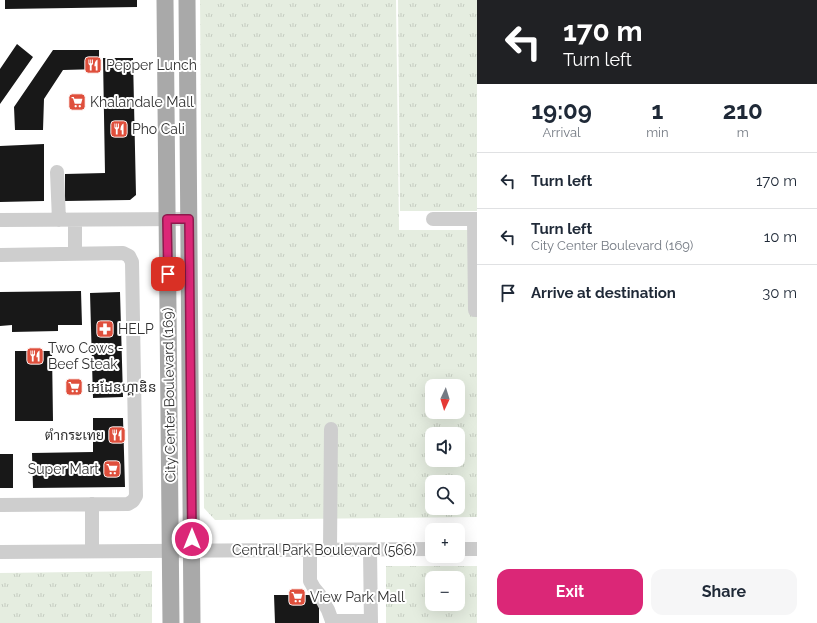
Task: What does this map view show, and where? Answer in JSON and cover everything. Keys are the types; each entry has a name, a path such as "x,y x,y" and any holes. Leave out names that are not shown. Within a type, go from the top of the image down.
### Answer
{"main road":[{"name":"City Center Boulevard (169)","path":"165,0 171,623"},
{"name":"City Center Boulevard (169)","path":"187,0 192,623"}],"street":[{"path":"57,172 59,220"},
{"path":"0,220 189,219"},
{"path":"433,219 476,219 475,310 477,310"},
{"path":"75,220 75,253"},
{"path":"0,255 123,253 129,256 132,262 136,496 133,501 128,504 0,505"},
{"path":"330,429 330,550"},
{"path":"92,504 92,551"},
{"name":"Central Park Boulevard (566)","path":"0,552 425,549"},
{"path":"465,549 477,549"},
{"path":"310,550 310,581 328,610 332,622 370,622 370,550"}],"green space":[{"path":"200,0 396,0 399,230 477,230 477,517 215,520 204,508"},
{"path":"398,0 477,0 477,211 400,211"},
{"path":"386,566 477,566 477,623 386,623"},
{"path":"152,571 152,623 0,623 0,573"}],"building":[{"path":"5,0 137,0 137,7 5,9"},
{"path":"17,44 33,57 0,104 0,69"},
{"path":"53,50 99,50 99,69 63,70 44,99 43,130 15,130 14,107"},
{"path":"103,58 133,58 136,195 130,200 65,201 65,174 105,173"},
{"path":"44,144 44,201 0,202 0,146"},
{"path":"81,291 82,325 58,325 58,331 12,332 12,325 0,326 0,292"},
{"path":"120,292 123,397 93,398 90,293"},
{"path":"15,351 52,351 53,421 15,421"},
{"path":"93,418 123,418 125,487 33,488 32,453 93,452"},
{"path":"0,454 13,454 13,488 0,488"},
{"path":"274,595 319,595 319,623 275,623"}],"place":[{"name":"Pepper Lunch","path":"93,65"},
{"name":"Khalandale Mall","path":"77,102"},
{"name":"Pho Cali","path":"119,129"},
{"name":"HELP","path":"105,329"},
{"name":"Two Cows - Beef Steak","path":"35,356"},
{"name":"អេដែនហ្គាឌិន","path":"74,387"},
{"name":"ตำกระเทย","path":"117,435"},
{"name":"Super Mart","path":"112,469"},
{"name":"View Park Mall","path":"297,597"}],"route":[{"path":"168,274 167,219 189,219 192,539"}]}
